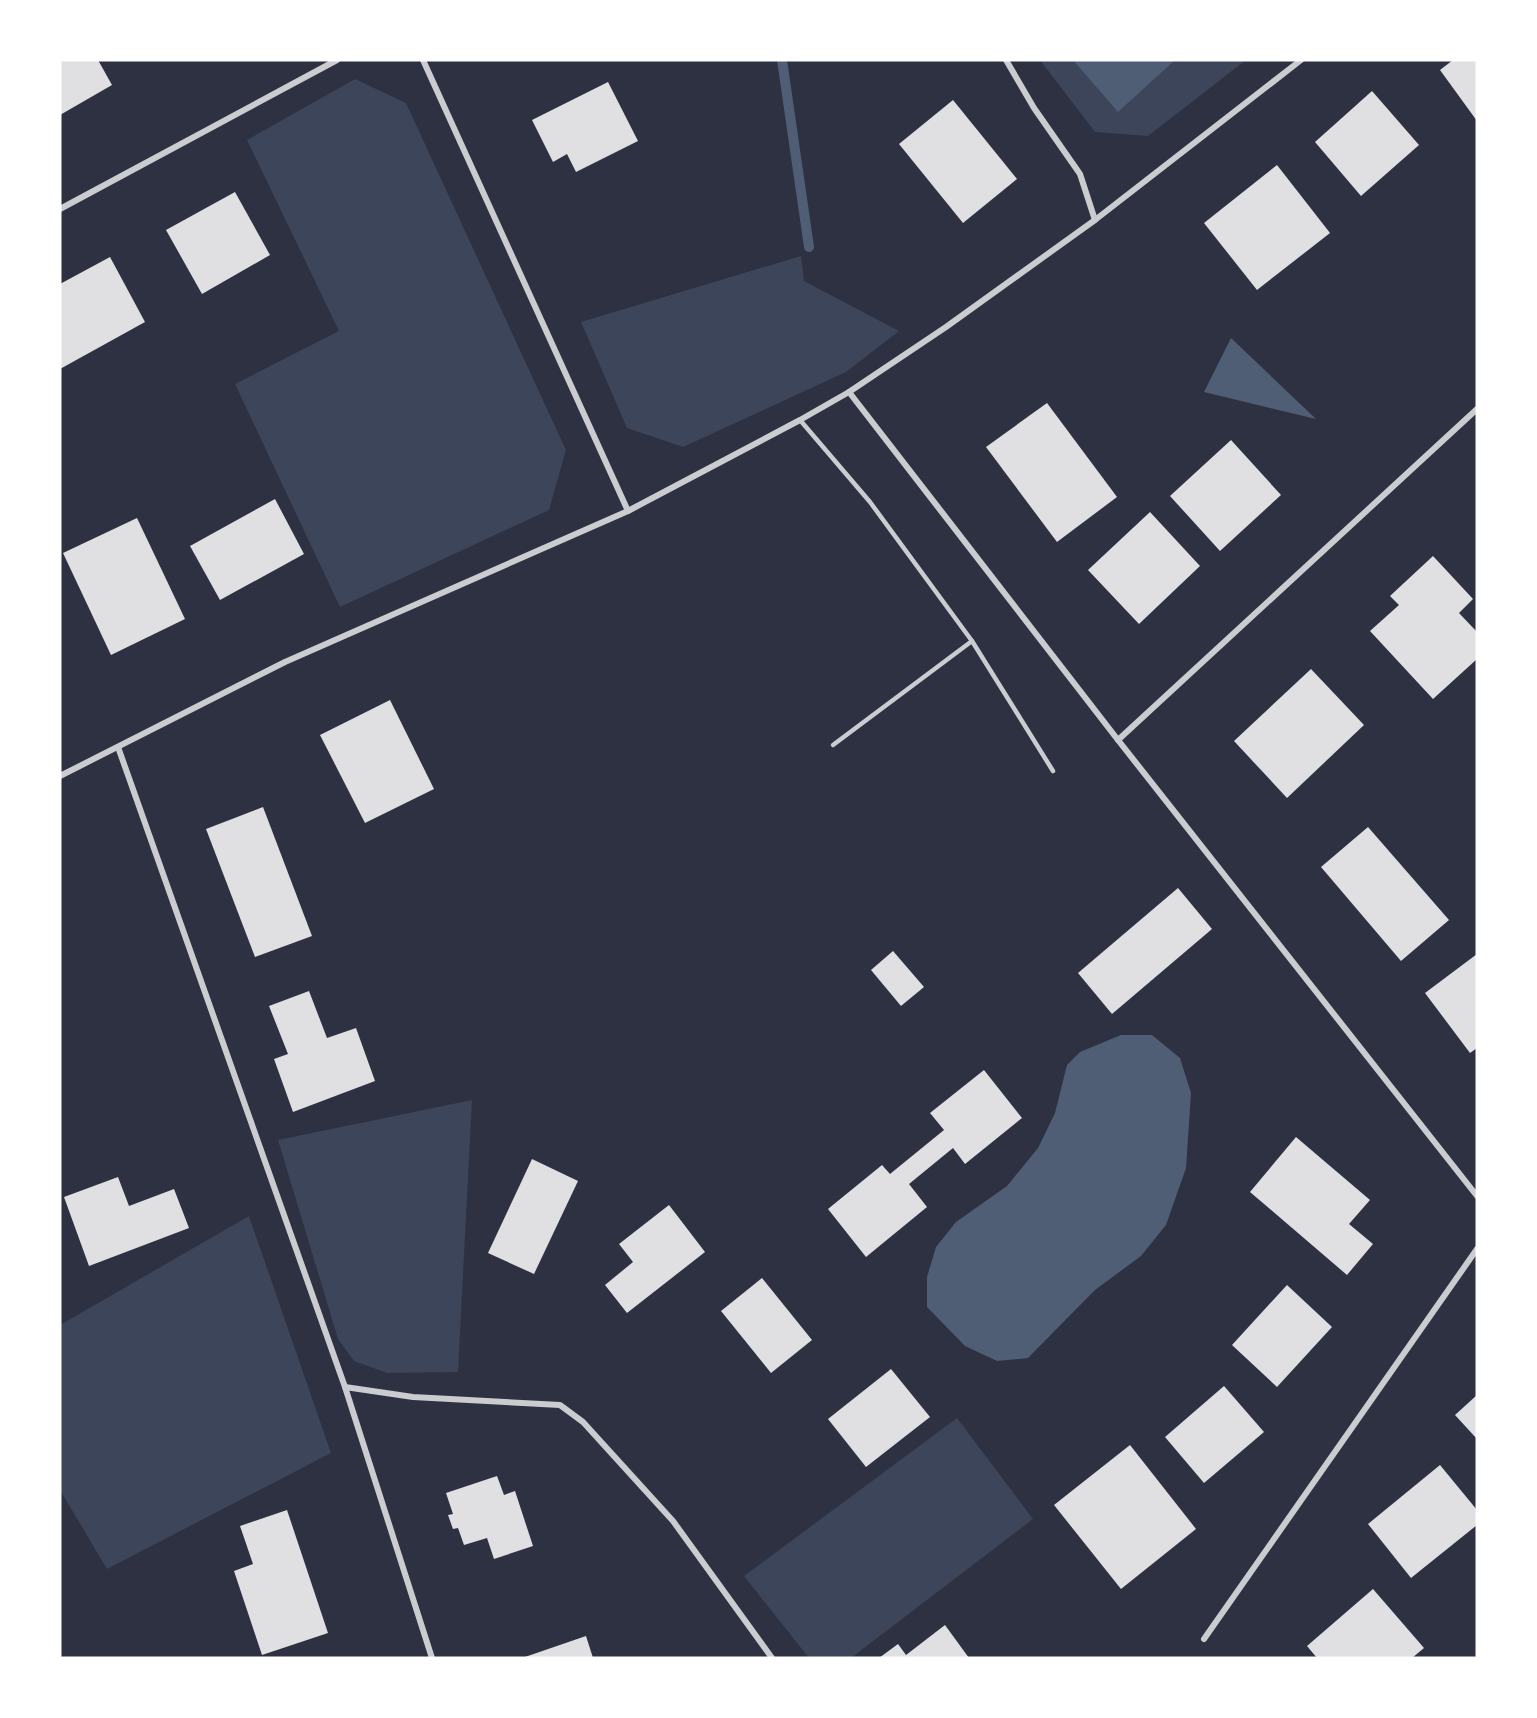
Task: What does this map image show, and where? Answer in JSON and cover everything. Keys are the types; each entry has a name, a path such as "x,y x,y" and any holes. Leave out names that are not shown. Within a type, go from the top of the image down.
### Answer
{"street":[{"path":"60,210 336,60"},
{"path":"423,60 628,510"},
{"path":"1006,60 1034,108 1080,174 1095,219"},
{"path":"60,776 285,662 628,510 849,392 946,327 1095,219 1301,60"},
{"path":"849,392 1118,740 1477,1196"},
{"path":"1118,740 1477,409"},
{"path":"118,747 345,1387 432,1658"},
{"path":"1204,1639 1477,1249"},
{"path":"345,1387 413,1397 560,1405 583,1422 673,1521 772,1658"}],"lane":[{"path":"800,420 870,502 972,641 1053,771"},
{"path":"833,745 972,641"}],"shaded area":[{"path":"1040,60 1246,60 1148,136 1095,132"},
{"path":"1073,60 1175,60 1118,112"},
{"path":"355,79 406,103 566,450 549,510 340,607 235,384 339,331 247,140"},
{"path":"801,256 804,281 899,331 846,372 683,447 627,428 581,322"},
{"path":"1231,338 1316,419 1204,392"},
{"path":"1121,1035 1152,1035 1180,1058 1191,1093 1186,1168 1166,1225 1141,1256 1095,1290 1028,1358 997,1361 965,1346 927,1307 927,1277 936,1247 956,1222 1007,1186 1038,1148 1055,1113 1067,1065 1080,1052"},
{"path":"472,1100 458,1372 387,1373 354,1361 338,1339 278,1140"},
{"path":"249,1216 331,1453 107,1569 60,1490 60,1325"},
{"path":"957,1418 1033,1519 851,1658 809,1658 744,1576"}],"building":[{"path":"60,60 98,60 112,85 60,115"},
{"path":"1453,60 1477,60 1477,121 1440,70"},
{"path":"608,82 638,141 576,172 567,154 553,162 532,120"},
{"path":"1372,91 1419,145 1361,196 1315,142"},
{"path":"953,100 1017,179 963,223 899,144"},
{"path":"1277,165 1330,233 1257,290 1204,223"},
{"path":"235,192 270,255 202,294 166,230"},
{"path":"110,257 145,322 60,369 60,284"},
{"path":"1047,403 1117,497 1057,542 986,447"},
{"path":"1231,440 1281,495 1220,551 1170,496"},
{"path":"275,499 304,554 220,600 190,546"},
{"path":"1150,512 1200,566 1139,624 1088,570"},
{"path":"137,518 185,619 111,655 63,553"},
{"path":"1433,556 1473,599 1459,613 1477,632 1477,659 1433,699 1370,631 1399,605 1390,596"},
{"path":"1311,669 1364,725 1287,798 1234,741"},
{"path":"390,700 434,789 365,823 320,735"},
{"path":"263,807 312,936 255,957 206,829"},
{"path":"1368,827 1449,920 1401,961 1321,867"},
{"path":"1178,888 1212,929 1112,1014 1078,973"},
{"path":"893,951 924,987 901,1006 871,970"},
{"path":"1477,954 1477,1048 1470,1053 1425,993"},
{"path":"309,991 327,1038 356,1028 375,1081 293,1112 274,1059 288,1054 269,1006"},
{"path":"984,1070 1022,1118 965,1164 953,1148 909,1184 927,1207 866,1257 828,1209 882,1165 890,1174 944,1130 930,1113"},
{"path":"1296,1137 1370,1200 1349,1224 1373,1244 1347,1275 1250,1192"},
{"path":"532,1159 578,1181 534,1274 488,1253"},
{"path":"118,1177 129,1206 174,1189 189,1228 89,1266 64,1197"},
{"path":"669,1205 705,1252 627,1313 605,1285 633,1262 619,1244"},
{"path":"762,1278 812,1340 771,1373 721,1311"},
{"path":"1287,1285 1332,1327 1277,1387 1232,1345"},
{"path":"891,1369 930,1417 866,1467 828,1419"},
{"path":"1224,1386 1264,1432 1204,1483 1165,1437"},
{"path":"1477,1395 1477,1439 1455,1415"},
{"path":"1130,1445 1196,1529 1121,1589 1054,1505"},
{"path":"1440,1465 1477,1510 1477,1525 1411,1578 1368,1524"},
{"path":"497,1476 504,1495 515,1491 533,1546 494,1559 487,1538 464,1545 458,1528 453,1529 448,1515 453,1514 446,1493"},
{"path":"287,1510 328,1633 262,1655 234,1571 253,1564 240,1526"},
{"path":"1373,1589 1424,1648 1412,1658 1317,1658 1307,1646"},
{"path":"945,1625 969,1658 879,1658 898,1644 906,1655"},
{"path":"586,1636 593,1658 522,1658"}],"waterway":[{"path":"782,60 809,247"}]}
